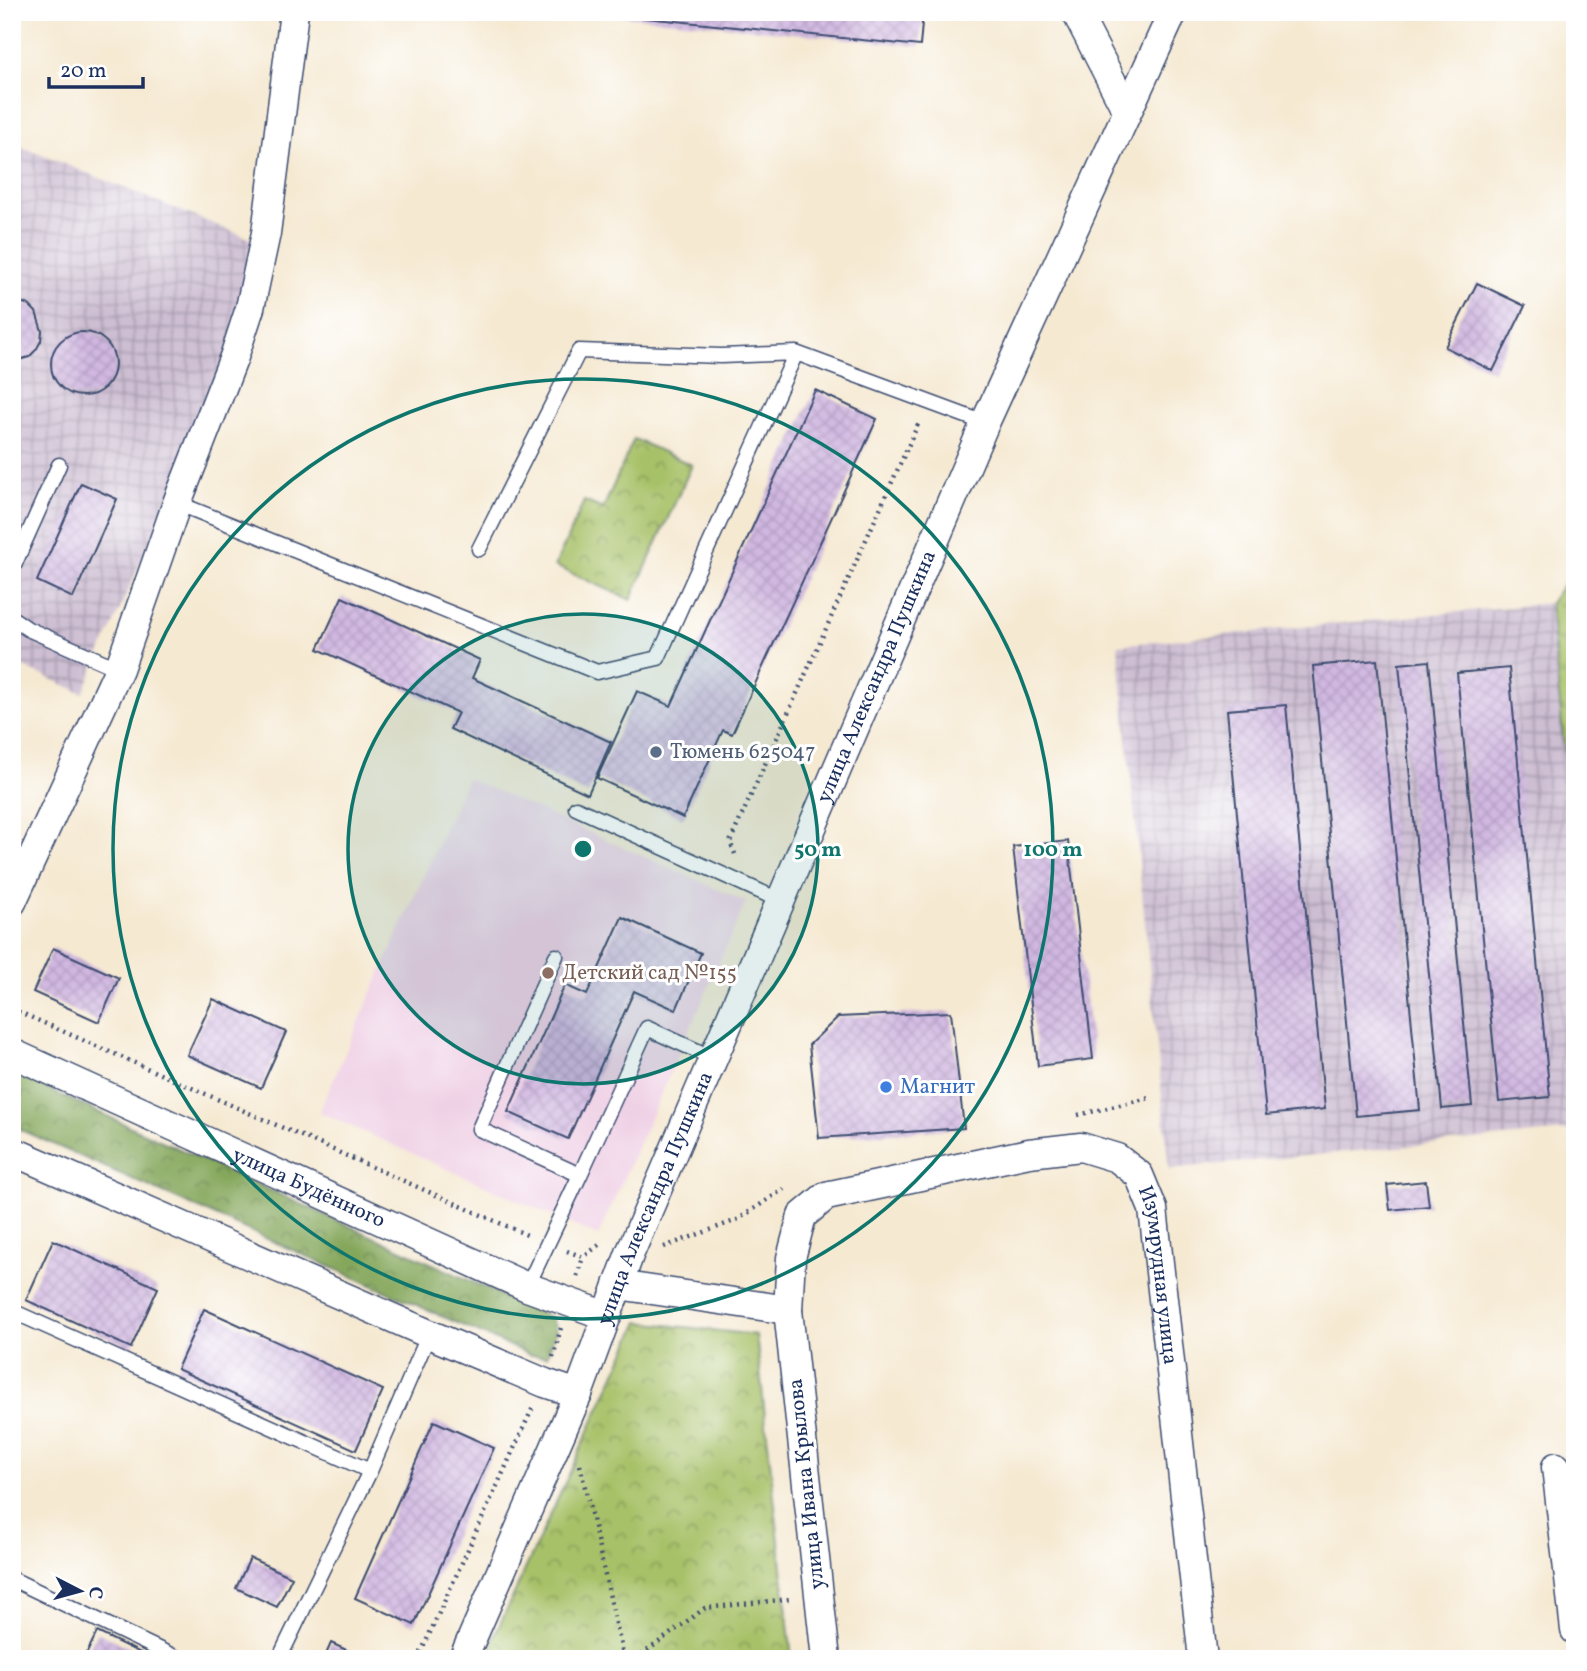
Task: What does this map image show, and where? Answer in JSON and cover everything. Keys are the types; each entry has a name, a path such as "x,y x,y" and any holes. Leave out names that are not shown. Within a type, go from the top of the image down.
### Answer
{"street":[{"path":"12,902 19,867 119,668 177,503 234,357 259,272 266,233 294,12"},
{"path":"1076,12 1127,111"},
{"name":"улица Александра Пушкина","path":"463,1659 560,1438 618,1285 713,1058 985,423 1173,12"},
{"name":"улица Будённого","path":"12,1053 527,1287 607,1316"},
{"name":"Изумрудная улица","path":"788,1310 791,1258 802,1216 826,1196 1029,1153 1081,1147 1117,1158 1139,1175 1153,1209 1203,1659"},
{"path":"12,1151 429,1334 545,1383 578,1394"},
{"path":"618,1285 788,1310"},
{"name":"улица Ивана Крылова","path":"788,1310 826,1659"},
{"path":"1556,1467 1575,1630"}],"lane":[{"path":"479,549 579,351 721,356 796,353 985,423"},
{"path":"177,503 597,672 658,659 796,353"},
{"path":"12,570 16,547 59,465"},
{"path":"12,618 28,629 119,668"},
{"path":"576,808 781,901"},
{"path":"556,956 479,1129 580,1175"},
{"path":"527,1287 647,1028 713,1058"},
{"path":"12,1311 370,1471"},
{"path":"279,1659 370,1471 429,1334"},
{"path":"12,1579 179,1659"}],"path":[{"path":"418,1659 525,1421 545,1383 583,1257"},
{"path":"525,1421 576,1446 624,1659"},
{"path":"636,1659 705,1608 799,1598"}],"shaded area":[{"path":"12,143 256,241 224,373 83,693 12,662"},
{"path":"1550,603 1575,857 1575,1130 1169,1169 1118,645"},
{"name":"Детский сад №155","path":"467,778 746,902 598,1236 319,1112"}],"green space":[{"path":"634,439 692,465 631,600 555,566 584,501 603,509"},
{"path":"1575,568 1575,857 1550,603"},
{"path":"12,1073 552,1318 556,1331 547,1356 530,1355 12,1126"},
{"path":"639,1322 756,1335 792,1659 484,1659"}],"building":[{"path":"607,12 923,12 920,46"},
{"path":"1477,283 1525,306 1493,371 1445,347"},
{"path":"12,299 29,305 36,312 42,331 36,350 29,357 12,362"},
{"path":"83,332 101,338 109,346 115,364 109,382 101,390 83,396 65,390 57,382 51,364 57,346 65,338"},
{"path":"815,390 877,419 732,734 723,730 683,818 597,778 637,691 671,706"},
{"path":"81,483 117,499 73,598 37,581"},
{"path":"342,597 480,660 472,678 611,742 588,794 450,729 458,713 318,649"},
{"path":"1377,660 1420,1110 1356,1116 1313,666"},
{"path":"1429,661 1472,1106 1442,1109 1399,664"},
{"path":"1509,668 1550,1097 1499,1102 1457,673"},
{"path":"1286,705 1325,1109 1266,1115 1227,710"},
{"path":"1068,841 1093,1059 1038,1066 1013,847"},
{"path":"622,917 701,953 676,1010 634,991 568,1139 508,1112 565,985 587,995"},
{"path":"53,948 119,978 99,1022 33,992"},
{"path":"213,999 286,1032 261,1088 187,1055"},
{"name":"Магнит","path":"951,1012 964,1128 819,1138 809,1045 838,1017"},
{"path":"1426,1181 1429,1206 1390,1210 1387,1185"},
{"path":"53,1240 158,1288 131,1348 26,1300"},
{"path":"204,1309 383,1390 356,1450 177,1369"},
{"path":"434,1421 494,1448 414,1625 355,1598"},
{"path":"250,1558 292,1577 277,1607 236,1588"},
{"path":"97,1632 153,1659 84,1659"},
{"path":"331,1643 366,1659 324,1659"}],"place":[{"name":"Тюмень 625047","path":"656,752"},
{"name":"Детский сад №155","path":"548,973"},
{"name":"Магнит","path":"886,1087"}]}
